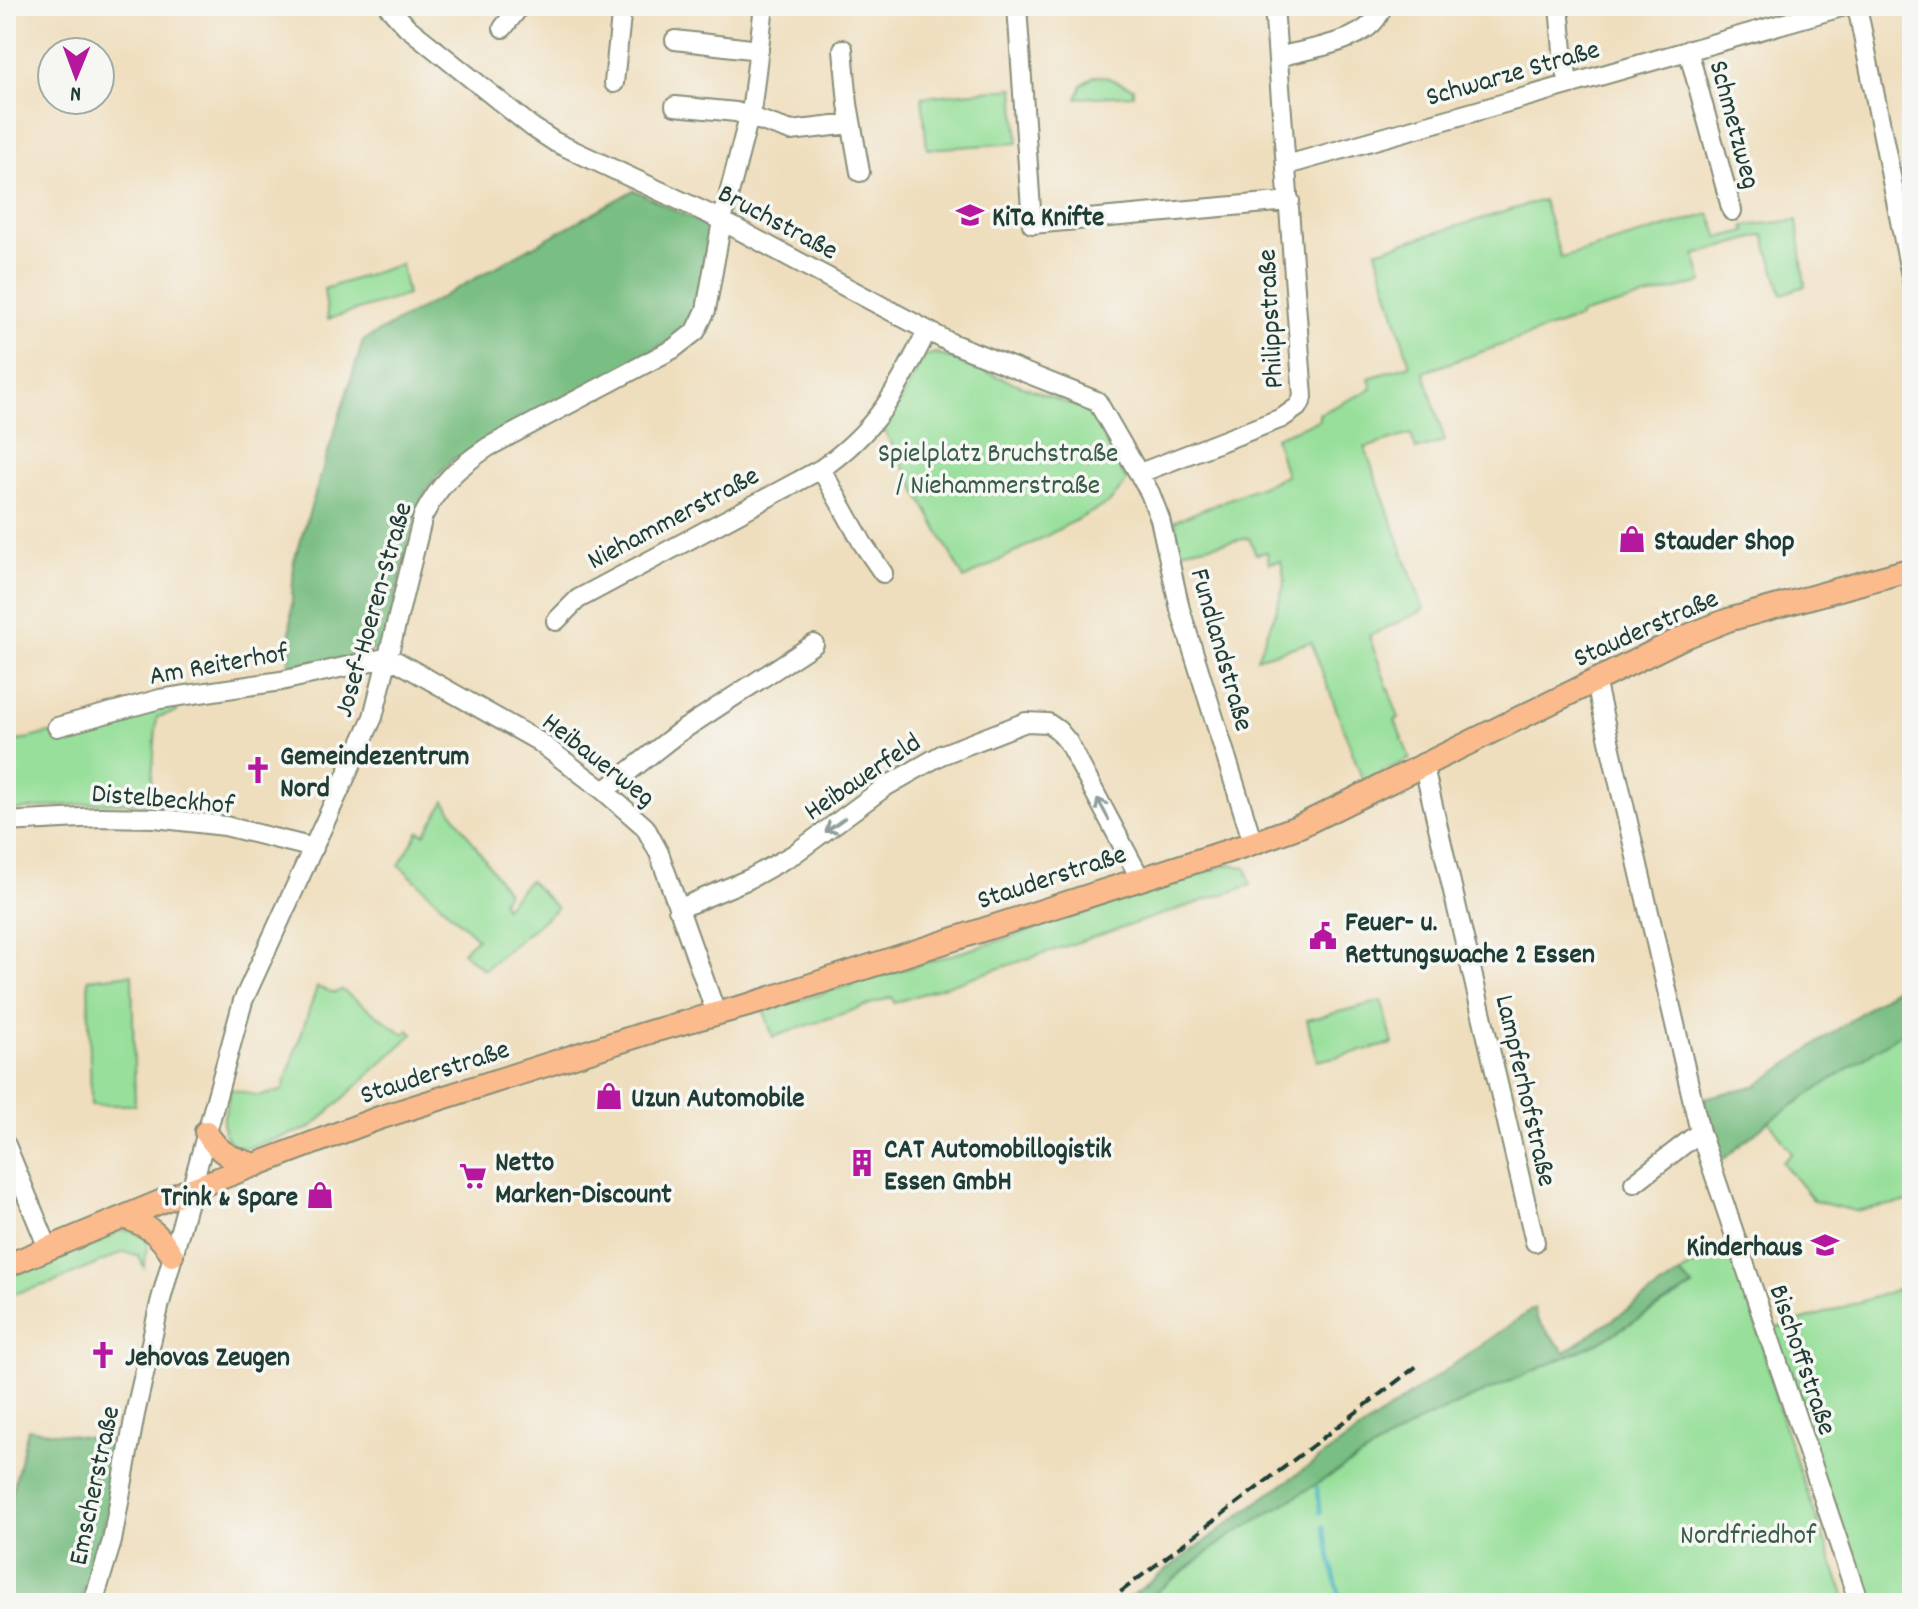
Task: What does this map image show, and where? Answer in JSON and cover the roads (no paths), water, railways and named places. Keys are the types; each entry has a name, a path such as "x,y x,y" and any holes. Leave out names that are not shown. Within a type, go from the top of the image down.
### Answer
{"main road":[{"name":"Stauderstraße","path":"6,1266 189,1190 379,1118 752,1004 1300,826 1680,639 1728,620 1912,569"},
{"path":"206,1132 215,1147 229,1158 256,1165"},
{"path":"124,1217 146,1224 162,1237 172,1255"}],"street":[{"name":"Bruchstraße","path":"388,6 407,27 543,134 722,221 927,331 973,353 1097,401 1140,473"},
{"path":"503,28 520,6"},
{"path":"614,83 622,6"},
{"name":"Josef-Hoeren-Straße","path":"189,1190 243,1001 373,717 423,516 435,491 460,466 488,447 689,338 706,310 722,221 750,117 764,6"},
{"path":"1017,6 1032,224 1290,201"},
{"name":"Philippstraße","path":"1140,473 1271,423 1299,406 1303,386 1274,6"},
{"path":"1278,57 1362,33 1378,19 1382,6"},
{"path":"1559,6 1569,84"},
{"name":"Schwarze Straße","path":"1287,165 1845,6"},
{"path":"1857,6 1912,281"},
{"path":"675,40 759,50"},
{"path":"843,49 860,172"},
{"name":"Schmetzweg","path":"1688,50 1732,211"},
{"path":"675,106 736,112 791,131 851,124"},
{"name":"Niehammerstraße","path":"556,621 578,599 821,469 847,450 877,420 897,392 927,331"},
{"path":"821,469 883,573"},
{"name":"Fundlandstraße","path":"1140,473 1160,519 1180,609 1253,843"},
{"path":"604,791 678,733 814,644"},
{"name":"Am Reiterhof","path":"57,727 160,699 281,681 389,657"},
{"name":"Heibauerweg","path":"389,657 538,741 635,818 652,838 716,1013"},
{"name":"Bischoffstraße","path":"1595,680 1700,1132 1859,1603"},
{"name":"Heibauerfeld","path":"678,909 749,879 794,854 885,787 941,755 1026,722 1048,723 1068,742 1140,878"},
{"name":"Lampferhofstraße","path":"1423,763 1535,1242"},
{"name":"Distelbeckhof","path":"6,822 100,817 155,818 225,826 314,848"},
{"path":"1634,1183 1700,1132"},
{"path":"6,1145 48,1248"},
{"name":"Emscherstraße","path":"93,1603 112,1541 138,1402 189,1190"}],"waterway":[{"path":"1317,1488 1320,1513"},
{"path":"1323,1527 1341,1603"}],"railway":[{"path":"1106,1603 1417,1366"}],"place":[{"name":"KiTa Knifte","path":"970,215"},
{"name":"Stauder Shop","path":"1632,539"},
{"name":"Gemeindezentrum Nord","path":"258,770"},
{"name":"Feuer- u. Rettungswache 2 Essen","path":"1323,936"},
{"name":"Uzun Automobile","path":"609,1096"},
{"name":"CAT Automobillogistik Essen GmbH","path":"862,1163"},
{"name":"Netto Marken-Discount","path":"473,1176"},
{"name":"Trink & Spare","path":"320,1195"},
{"name":"Kinderhaus","path":"1825,1245"},
{"name":"Jehovas Zeugen","path":"103,1355"}],"park label":[{"name":"Spielplatz Bruchstraße / Niehammerstraße","path":"998,467"},
{"name":"Nordfriedhof","path":"1748,1533"}]}
